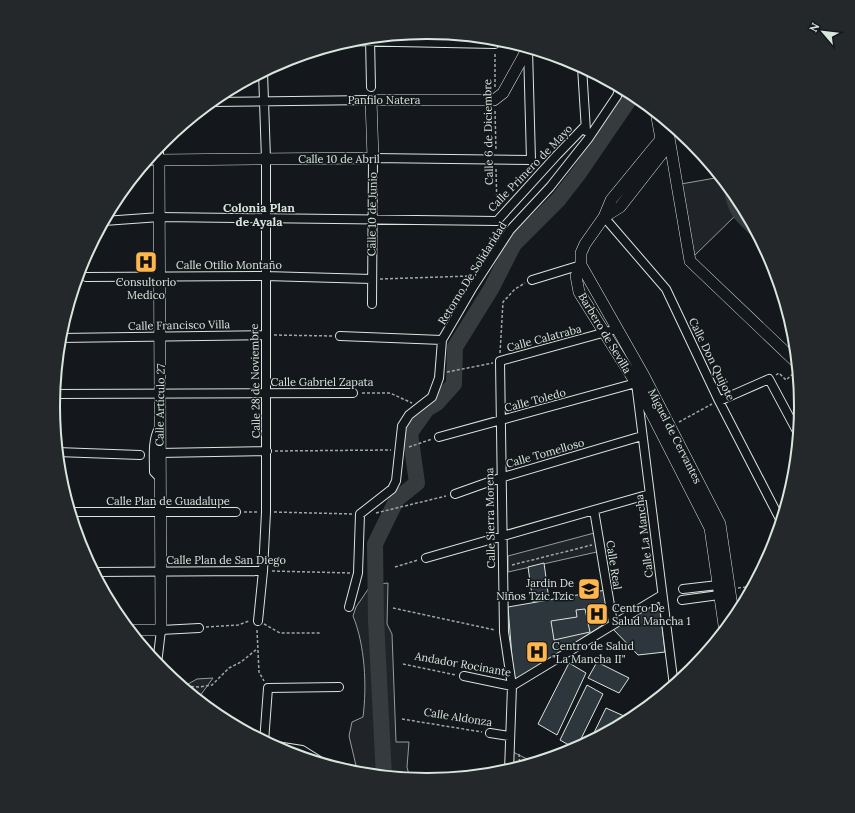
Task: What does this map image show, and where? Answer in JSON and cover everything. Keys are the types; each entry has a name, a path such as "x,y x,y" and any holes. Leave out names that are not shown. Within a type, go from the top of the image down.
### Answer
{"street":[{"path":"394,41 485,44"},
{"path":"370,44 371,87"},
{"path":"494,100 503,93 525,53"},
{"name":"Calle 10 de Abril","path":"155,160 373,158 496,161 531,160 528,54"},
{"name":"Calle Primero de Mayo","path":"582,74 585,126 588,140"},
{"name":"Calle 28 de Noviembre","path":"258,621 263,571 270,451 266,393 266,159 263,78"},
{"name":"Retorno De Solidaridad","path":"360,514 392,489 396,481 399,450 405,420 432,397 439,378 442,340 480,276 510,230 550,188 588,140 618,92"},
{"name":"Panfilo Natera","path":"222,102 263,100 494,100"},
{"name":"Calle 10 de Junio","path":"371,100 373,158 372,304"},
{"path":"659,121 665,141 690,261 792,362"},
{"name":"Calle Primero de Mayo","path":"111,221 160,217 497,221 556,154 585,126"},
{"path":"665,141 666,127"},
{"name":"Barbero de Sevilla","path":"665,141 620,207 604,217 581,253 581,265 576,276 576,284 636,383 710,528 724,624"},
{"name":"Calle Artículo 27","path":"157,655 161,630 159,476 159,156"},
{"name":"Calle Don Quijote","path":"604,217 666,289 719,400 778,515"},
{"path":"532,280 581,265"},
{"name":"Miguel de Cervantes","path":"581,265 644,376 720,524 733,611"},
{"name":"Calle Otilio Montaño","path":"86,277 265,276 372,279"},
{"name":"Calle Calatraba","path":"500,361 617,329"},
{"name":"Calle Francisco Villa","path":"67,338 265,335"},
{"path":"340,336 442,340"},
{"name":"Calle Sierra Morena","path":"500,361 500,478 504,632 512,686 509,764"},
{"path":"719,400 769,379 794,426"},
{"name":"Calle Toledo","path":"439,437 636,383"},
{"name":"Calle La Mancha","path":"636,383 673,680"},
{"name":"Calle Gabriel Zapata","path":"61,394 353,393"},
{"path":"159,428 154,436 154,472 159,476"},
{"name":"Calle Tomelloso","path":"455,494 500,478 642,436"},
{"path":"159,453 270,451"},
{"path":"63,452 140,455"},
{"path":"426,558 650,494"},
{"name":"Calle Real","path":"594,510 613,623"},
{"name":"Calle Plan de Guadalupe","path":"76,512 236,512"},
{"path":"349,607 358,573 360,514"},
{"name":"Calle Plan de San Diego","path":"99,572 160,570 263,571"},
{"path":"683,589 719,590"},
{"path":"682,600 719,590"},
{"name":"Andador Rocinante","path":"464,676 512,686 613,623 662,595"},
{"path":"136,630 199,628"},
{"path":"264,736 268,688 339,687"},
{"name":"Calle Aldonza","path":"490,733 509,736"},
{"path":"295,749 302,750 308,753"}],"path":[{"name":"Calle 6 de Diciembre","path":"495,45 494,100 497,221"},
{"path":"372,279 480,276"},
{"path":"450,372 500,361 503,302 515,289 532,280"},
{"path":"265,335 340,336"},
{"path":"769,379 779,373 786,380 793,372"},
{"name":"Calle Gabriel Zapata","path":"353,393 390,393 419,407"},
{"path":"670,427 719,400"},
{"path":"408,447 439,437"},
{"path":"270,451 399,450"},
{"path":"388,510 455,494"},
{"name":"Calle Plan de Guadalupe","path":"236,512 266,512"},
{"path":"282,512 360,514"},
{"path":"503,567 600,543"},
{"path":"395,566 426,558"},
{"name":"Calle Plan de San Diego","path":"263,571 358,573"},
{"path":"394,608 504,632"},
{"path":"199,628 238,625 248,621 258,621 280,633 320,634"},
{"path":"258,621 257,649 259,672 268,688"},
{"path":"191,687 200,688 212,685 229,668 240,662 257,649"},
{"name":"Andador Rocinante","path":"403,664 464,676"},
{"name":"Calle Aldonza","path":"402,719 490,733"}],"shaded area":[{"path":"715,178 742,217 738,213 693,257 681,184"},
{"path":"598,532 601,551 508,572 508,556"},
{"path":"388,583 387,624 392,634 396,742 409,742 407,767 409,773 356,767 349,736 352,722 363,717 365,692 364,666 360,640 353,616 356,607 371,585"},
{"path":"213,678 200,695 188,685 197,679"},
{"path":"513,752 528,759 523,761 513,764"}],"building":[{"path":"544,563 549,600 533,602 528,567"},
{"name":"Centro de Salud \"La Mancha II\"","path":"606,590 609,621 514,682 508,607"},
{"path":"659,599 665,652 638,655 612,628"},
{"path":"585,609 590,632 554,640 551,621 577,617 576,610"},
{"path":"597,662 629,678 619,693 588,678"},
{"path":"569,663 586,673 557,735 538,724"},
{"path":"587,685 603,694 580,740 569,745 560,740"},
{"path":"606,708 624,716 611,725 593,734"}],"waterway":[{"path":"384,771 376,620 375,544 397,499 417,483 410,433 427,409 437,403 454,384 455,347 491,289 514,244 558,200 579,173 629,99"}],"place":[{"name":"Consultorio Medico","path":"146,262"},
{"name":"Jardin De Niños Tzic Tzic","path":"589,589"},
{"name":"Centro De Salud Mancha 1","path":"597,614"},
{"name":"Centro de Salud \"La Mancha II\"","path":"537,652"}],"district":[{"name":"Colonia Plan de Ayala","path":"259,214"}]}
